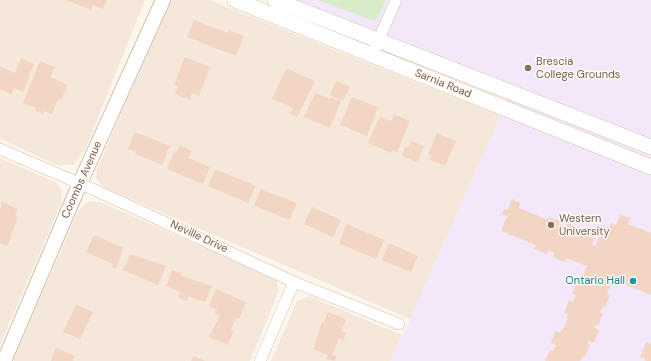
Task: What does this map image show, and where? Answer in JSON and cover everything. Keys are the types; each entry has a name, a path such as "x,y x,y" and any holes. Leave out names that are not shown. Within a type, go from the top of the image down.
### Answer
{"main road":[{"name":"Sarnia Road","path":"235,0 375,48 651,148"},
{"name":"Sarnia Road","path":"275,0 375,48 651,167"}],"street":[{"name":"Coombs Avenue","path":"4,361 80,183 163,0"},
{"path":"375,48 396,0"},
{"name":"Neville Drive","path":"0,150 80,183 294,282 399,324"},
{"path":"260,361 294,282"}],"shaded area":[{"path":"0,0 145,0 85,150 73,165 56,165 0,138"},
{"path":"170,0 209,0 499,115 498,122 410,319 105,188 96,178 97,169"},
{"name":"Western University","path":"289,0 651,0 651,361 391,361 498,122 499,115 514,85"},
{"path":"0,158 57,183 62,190 61,203 0,345"},
{"path":"89,201 100,202 276,279 279,291 250,361 13,361 78,211"},
{"path":"309,296 402,335 391,361 271,361 297,301"}],"green space":[{"path":"318,0 386,0 379,16 374,21"}],"building":[{"path":"66,0 107,0 103,9 93,5 91,10"},
{"path":"194,20 228,33 229,30 244,36 236,56 187,37"},
{"path":"185,57 210,67 199,96 192,93 190,100 175,94 178,86 174,85"},
{"path":"21,58 34,64 23,92 14,88 11,94 0,89 0,66 15,73"},
{"path":"40,61 55,67 50,77 68,85 61,100 58,99 52,114 44,111 43,114 35,111 36,108 23,103"},
{"path":"286,68 315,81 297,117 290,114 293,108 272,99"},
{"path":"336,81 350,87 343,101 330,95"},
{"path":"315,93 330,99 331,97 341,101 330,128 304,117"},
{"path":"352,97 378,107 367,136 340,125"},
{"path":"394,114 410,121 397,152 392,150 391,153 368,143 380,116 391,121"},
{"path":"135,132 170,146 162,165 135,154 136,152 128,149"},
{"path":"437,133 456,141 445,166 429,159 431,156 428,154"},
{"path":"411,141 424,146 417,162 402,156 405,147 408,148"},
{"path":"180,145 192,151 188,158 210,167 203,184 167,169 174,152 176,153"},
{"path":"215,169 256,186 248,203 208,186"},
{"path":"261,189 297,203 289,220 254,205"},
{"name":"Ontario Hall","path":"512,199 520,203 519,208 548,220 549,217 561,221 559,224 566,227 567,223 580,228 578,232 595,239 592,245 595,246 604,226 609,228 611,223 616,225 620,215 631,218 628,224 651,233 651,295 613,280 607,294 610,295 605,307 603,306 600,312 603,314 598,326 595,325 594,328 599,330 594,343 589,341 587,344 590,345 585,357 583,356 580,361 545,361 550,350 553,351 556,345 551,343 556,331 560,333 562,329 563,330 568,318 566,318 568,314 564,313 569,300 573,302 576,295 572,293 577,282 580,283 587,266 566,258 565,262 553,257 554,253 548,250 547,254 534,249 536,245 501,231 507,216 502,214 504,209 508,210"},
{"path":"2,202 18,209 15,216 18,217 7,246 0,243 0,209"},
{"path":"312,207 341,220 333,237 304,224"},
{"path":"347,224 384,240 376,259 339,243"},
{"path":"94,235 123,248 116,269 112,267 113,264 86,252"},
{"path":"389,243 418,256 411,272 382,260"},
{"path":"130,254 166,266 158,285 123,270"},
{"path":"172,270 181,273 181,276 212,286 205,302 189,296 187,301 178,297 180,292 166,286"},
{"path":"216,289 246,302 239,319 236,318 231,330 234,331 228,345 209,337 220,316 215,314 217,309 209,306"},
{"path":"76,304 93,312 80,339 63,332"},
{"path":"328,312 346,319 341,331 346,333 344,340 339,338 332,355 336,356 335,361 326,359 328,355 313,349 322,322 324,322"},
{"path":"646,342 651,344 651,361 645,361 646,359 640,357"},
{"path":"56,348 75,356 73,361 51,361"},
{"path":"194,356 205,361 191,361"}],"place":[{"name":"Brescia College Grounds","path":"528,68"},
{"name":"Western University","path":"551,225"},
{"name":"Ontario Hall","path":"633,281"}]}
